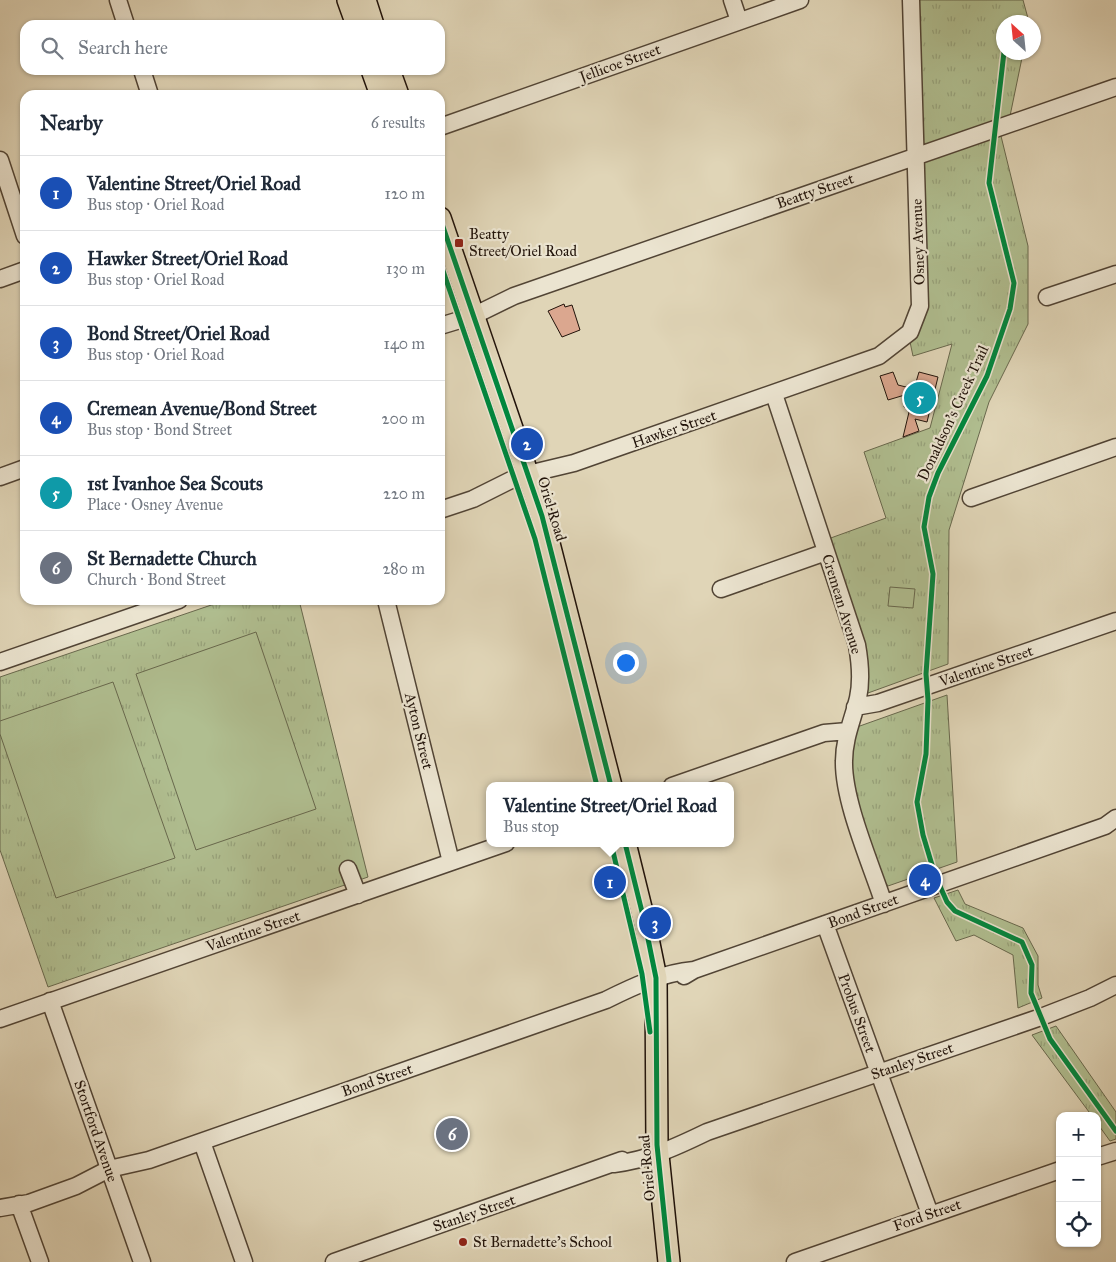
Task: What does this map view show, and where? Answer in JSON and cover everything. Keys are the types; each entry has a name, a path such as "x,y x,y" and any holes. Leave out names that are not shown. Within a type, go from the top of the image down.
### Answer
{"main road":[{"path":"348,0 355,20"},
{"path":"364,0 371,20"},
{"path":"374,75 379,90"},
{"path":"391,75 396,90"},
{"name":"Oriel Road","path":"445,242 460,314"},
{"name":"Oriel Road","path":"445,275 523,481 550,544 610,782"},
{"name":"Oriel Road","path":"523,481 539,557 596,782"},
{"name":"Oriel Road","path":"612,847 650,985"},
{"name":"Oriel Road","path":"626,847 645,924 655,1072 657,1150 669,1262"}],"street":[{"path":"118,0 124,20"},
{"path":"732,0 739,21"},
{"name":"Jellicoe Street","path":"445,125 800,0"},
{"name":"Osney Avenue","path":"774,394 879,356 910,332 920,306 911,0"},
{"path":"144,75 148,90"},
{"name":"Beatty Street","path":"445,323 460,314 1116,88"},
{"path":"0,160 20,221"},
{"path":"0,279 20,272"},
{"path":"1047,298 1116,274"},
{"name":"Hawker Street","path":"445,508 774,394"},
{"name":"Cremean Avenue","path":"774,394 857,645 860,670 855,707 848,730 844,755 845,782 884,904"},
{"path":"971,498 1116,447"},
{"path":"0,476 20,470"},
{"path":"721,589 826,552"},
{"path":"0,662 149,605"},
{"name":"Ayton Street","path":"387,605 452,862"},
{"name":"Valentine Street","path":"855,707 878,703 1116,621"},
{"path":"683,782 824,733 848,730"},
{"name":"Bond Street","path":"0,1208 20,1204 111,1174 650,985 678,980 694,970 1104,826 1116,818"},
{"name":"Valentine Street","path":"0,1018 495,847"},
{"path":"348,869 358,895"},
{"name":"Probus Street","path":"826,924 930,1214"},
{"name":"Stanley Street","path":"334,1262 1049,1014 1090,998 1116,985"},
{"name":"Stortford Avenue","path":"50,1001 142,1262"},
{"path":"202,1142 244,1262"},
{"path":"1101,1156 1116,1151"},
{"name":"Ford Street","path":"795,1262 1056,1171"},
{"path":"20,1204 40,1262"}],"green space":[{"path":"916,0 1023,0 1027,15 996,15 996,60 1022,60 1010,116 920,147"},
{"path":"1000,132 1028,246 1028,324 989,402 949,530 948,664 868,693 828,539 886,518 864,452 930,428 952,344 913,356 910,342 921,160"},
{"path":"890,587 915,589 913,608 888,606"},
{"path":"211,605 300,605 368,877 48,987 0,850 0,677"},
{"path":"256,632 316,809 196,850 136,674"},
{"path":"113,682 175,858 56,898 0,734 0,721"},
{"path":"947,695 957,862 888,886 882,878 850,781 853,740 857,727"},
{"path":"958,890 965,904 1023,928 1038,956 1038,985 1042,998 1018,1008 1013,955 974,935 956,941 934,898"},
{"path":"1056,1026 1116,1112 1116,1139 1110,1141 1101,1129 1101,1112 1089,1112 1032,1035"}],"building":[{"path":"564,304 565,307 572,305 580,330 562,337 548,311"},
{"path":"893,372 898,385 914,389 919,372 938,377 927,422 915,419 919,431 903,437 910,408 904,407 908,394 888,400 880,376"}],"cycle path":[{"name":"Donaldson's Creek Trail","path":"1003,60 989,183 1014,283 1010,309 987,376 938,473 929,497 924,527 933,574 926,674 928,700 926,754 917,802 923,835 935,875 947,902 955,911 1022,942 1032,965 1031,993 1050,1039 1116,1131"},
{"path":"445,233 542,516 610,782"},
{"path":"445,277 535,539 596,782"},
{"path":"612,847 642,974 650,1032"},
{"path":"626,847 656,978 657,1145 669,1262"}],"place":[{"name":"Beatty Street/Oriel Road","path":"459,243"},
{"name":"1st Ivanhoe Sea Scouts","path":"920,398"},
{"name":"Hawker Street/Oriel Road","path":"527,444"},
{"name":"Cremean Avenue/Bond Street","path":"925,880"},
{"name":"Valentine Street/Oriel Road","path":"610,882"},
{"name":"Bond Street/Oriel Road","path":"655,923"},
{"name":"St Bernadette Church","path":"452,1134"},
{"name":"St Bernadette's School","path":"463,1242"}]}
